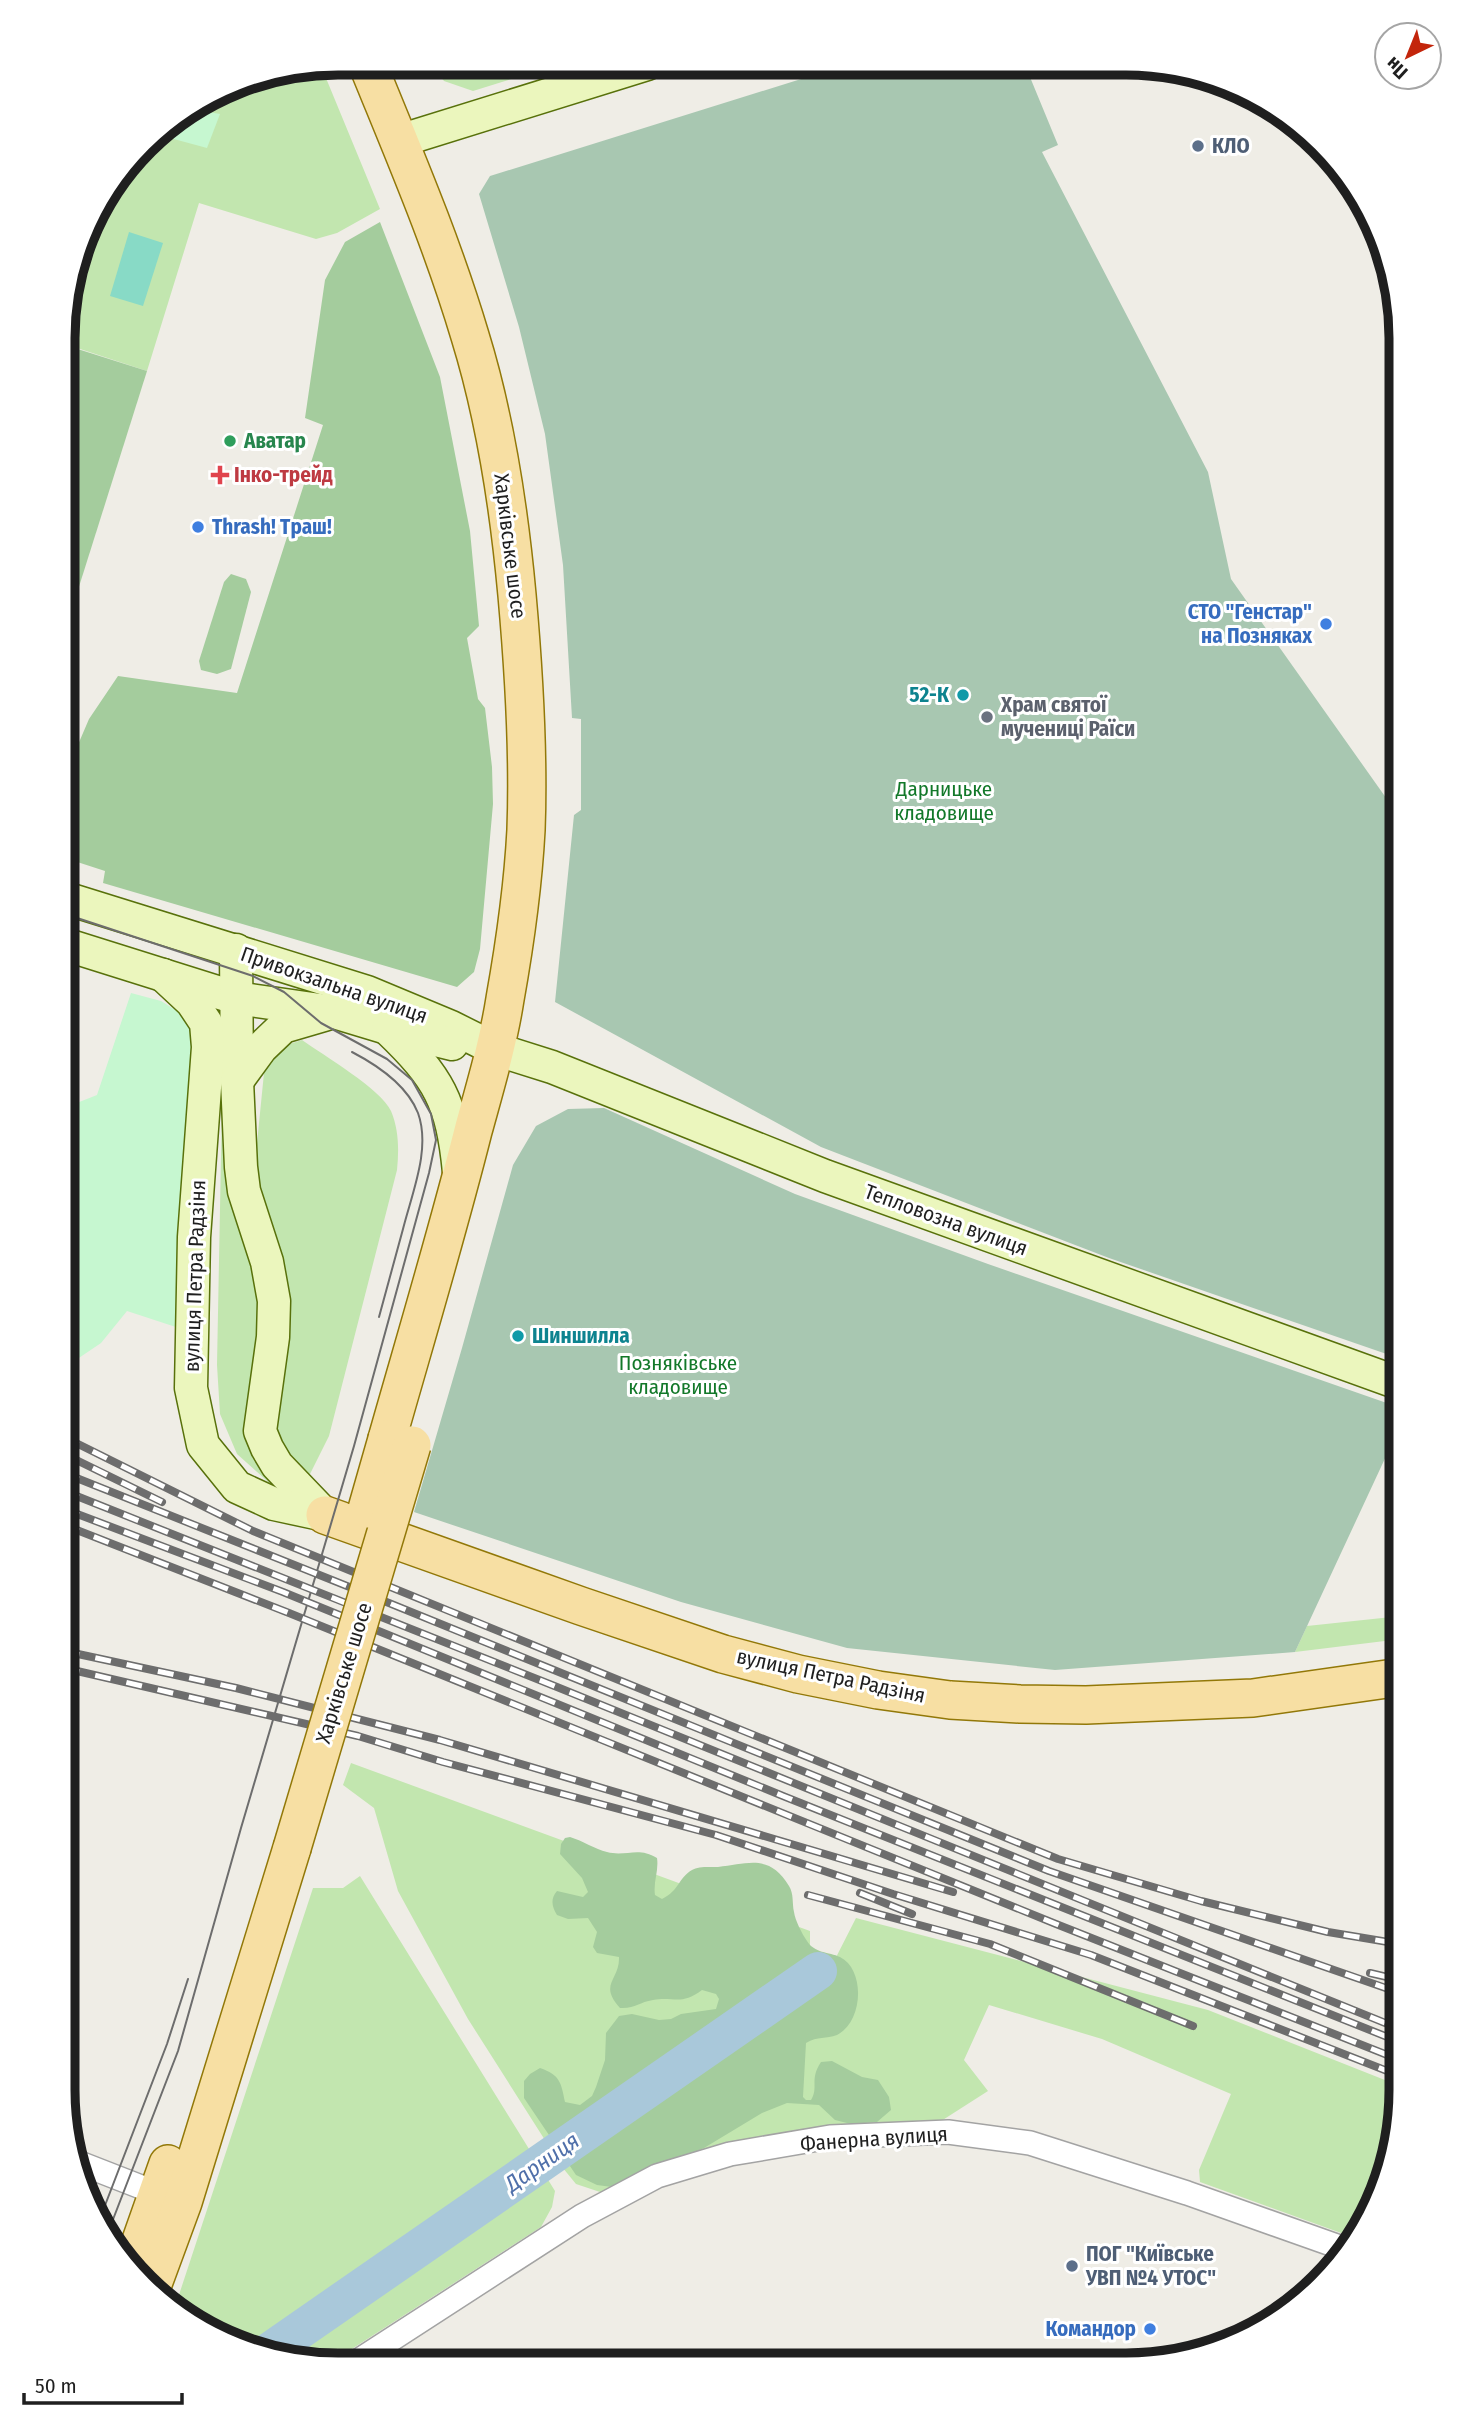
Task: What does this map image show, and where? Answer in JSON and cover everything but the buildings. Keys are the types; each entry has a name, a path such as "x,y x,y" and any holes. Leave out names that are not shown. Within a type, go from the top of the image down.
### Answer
{"main road":[{"name":"Харківське шосе","path":"373,75 424,200 472,340 490,412 513,557 526,698 526,832 521,895 505,1002 400,1442"},
{"path":"398,141 611,75"},
{"name":"Привокзальна вулиця","path":"75,901 367,992 451,1027 495,1049"},
{"name":"Привокзальна вулиця","path":"75,947 236,998 334,1012 441,1042 495,1049"},
{"name":"вулиця Петра Радзіня","path":"236,950 237,1081 244,1191 267,1262 274,1301 274,1338 260,1431 278,1465 325,1515"},
{"name":"вулиця Петра Радзіня","path":"163,975 192,1002 206,1023 208,1047 194,1237 191,1388 203,1445 237,1487 274,1504 325,1515 723,1654 798,1674 878,1690 950,1700 1086,1705 1253,1698 1389,1679"},
{"path":"237,1081 261,1048 283,1027 334,1012"},
{"name":"Привокзальна вулиця","path":"387,1028 424,1065 444,1099 455,1132 460,1182"},
{"name":"Харківське шосе","path":"155,2279 183,2202 282,1844 503,1087 495,1049"},
{"name":"Тепловозна вулиця","path":"495,1049 552,1067 825,1176 1389,1380"},
{"name":"Харківське шосе","path":"135,2257 282,1844"}],"street":[{"name":"Фанерна вулиця","path":"370,2353 582,2216 657,2175 730,2154 830,2137 948,2132 1030,2143 1187,2193 1337,2246"},
{"path":"86,2166 159,2194"}],"green space":[{"path":"439,75 524,75 473,91 444,81"},
{"name":"Дарницьке кладовище","path":"814,75 1029,75 1058,145 1042,152 1208,472 1231,579 1389,802 1389,1355 1109,1258 821,1147 555,1002 574,815 581,810 581,719 572,718 563,565 545,434 519,327 479,194 490,176"},
{"path":"325,76 380,209 337,233 316,239 199,203 147,371 75,347 77,304 84,270 95,237 110,207 152,152 207,110 237,95 270,84"},
{"path":"205,111 220,114 207,148 170,138"},
{"path":"380,222 440,377 470,531 479,626 467,638 478,699 485,708 493,804 480,949 474,972 457,987 103,883 105,871 75,861 75,752 89,719 118,676 237,693 323,425 305,418 325,280 345,242"},
{"path":"129,232 163,243 143,306 110,296"},
{"path":"75,348 147,371 75,599"},
{"path":"231,574 246,579 251,592 231,669 217,674 201,670 199,661 224,582"},
{"path":"131,993 161,1001 190,1019 196,1055 188,1331 127,1311 101,1343 75,1361 75,1104 97,1095"},
{"path":"302,1040 364,1083 385,1102 394,1118 398,1148 397,1170 329,1436 310,1474 288,1454 275,1428 265,1221 255,1163 264,1073 280,1047"},
{"path":"223,1052 266,1280 260,1380 283,1495 237,1454 220,1414 217,1365"},
{"name":"Позняківське кладовище","path":"604,1108 795,1194 1389,1404 1389,1450 1295,1652 1055,1670 847,1648 681,1602 414,1512 513,1165 536,1126 568,1109"},
{"path":"1389,1617 1389,1640 1295,1652 1307,1626"},
{"path":"351,1763 810,1931 810,1964 550,2148 468,2019 398,1891 374,1808 343,1785"},
{"path":"570,1837 607,1852 638,1852 657,1858 655,1895 662,1899 672,1892 687,1873 697,1868 757,1863 774,1869 791,1889 796,1919 807,1941 822,1952 840,1957 854,1973 857,1984 856,2008 846,2028 837,2035 806,2043 803,2097 811,2100 817,2068 821,2062 832,2061 862,2077 878,2080 889,2097 891,2110 877,2122 851,2124 835,2120 819,2105 787,2103 762,2113 704,2148 612,2187 597,2185 576,2175 524,2098 524,2081 540,2068 552,2073 558,2080 565,2102 580,2105 592,2096 596,2087 605,2060 606,2033 619,2016 632,2014 659,2020 671,2019 681,2014 716,2009 719,1999 716,1994 702,1990 688,1998 653,2000 620,2008 610,1987 619,1957 597,1953 593,1947 597,1932 588,1918 568,1919 557,1915 553,1906 553,1897 557,1891 583,1897 588,1892 582,1878 560,1854 561,1844 565,1838"},
{"path":"360,1876 555,2191 552,2207 541,2227 346,2353 338,2353 304,2351 254,2339 207,2318 178,2298 313,1888 343,1888"},
{"path":"856,1918 1208,2010 1389,2082 1384,2141 1369,2191 1345,2234 1200,2182 1199,2170 1231,2094 1102,2039 989,2005 964,2060 988,2091 938,2123 820,2129 609,2195 576,2184 558,2162 826,1977"}],"waterway":[{"name":"Дарниця","path":"277,2346 818,1971"}],"tram line":[{"path":"75,917 253,976 284,992 321,1023 387,1059 412,1080 431,1114 436,1140 354,1446 178,2051 112,2223"},
{"path":"352,1052 381,1070 407,1093 418,1113 421,1127 419,1171 379,1317"},
{"path":"104,2209 167,2044 188,1979"}],"railway":[{"path":"75,1442 253,1531 1058,1859 1201,1901 1328,1932 1389,1942"},
{"path":"75,1459 162,1502"},
{"path":"75,1477 1049,1871 1389,1989"},
{"path":"75,1495 557,1687 1389,2025"},
{"path":"75,1513 283,1592 783,1796 1389,2038"},
{"path":"75,1529 1389,2056"},
{"path":"75,1653 236,1688 440,1740 953,1892"},
{"path":"75,1671 358,1736 443,1762 716,1835 893,1894 1091,1955 1389,2072"},
{"path":"860,1893 912,1914"},
{"path":"808,1895 990,1944 1193,2026"},
{"path":"1370,1973 1389,1977"}],"place":[{"name":"КЛО","path":"1198,146"},
{"name":"Аватар","path":"230,441"},
{"name":"Інко-трейд","path":"220,475"},
{"name":"Thrash! Траш!","path":"198,527"},
{"name":"СТО \"Генстар\" на Позняках","path":"1326,624"},
{"name":"52-К","path":"963,695"},
{"name":"Храм святої мучениці Раїси","path":"987,717"},
{"name":"Шиншилла","path":"518,1336"},
{"name":"ПОГ \"Київське УВП №4 УТОС\"","path":"1072,2266"},
{"name":"Командор","path":"1150,2329"}]}
